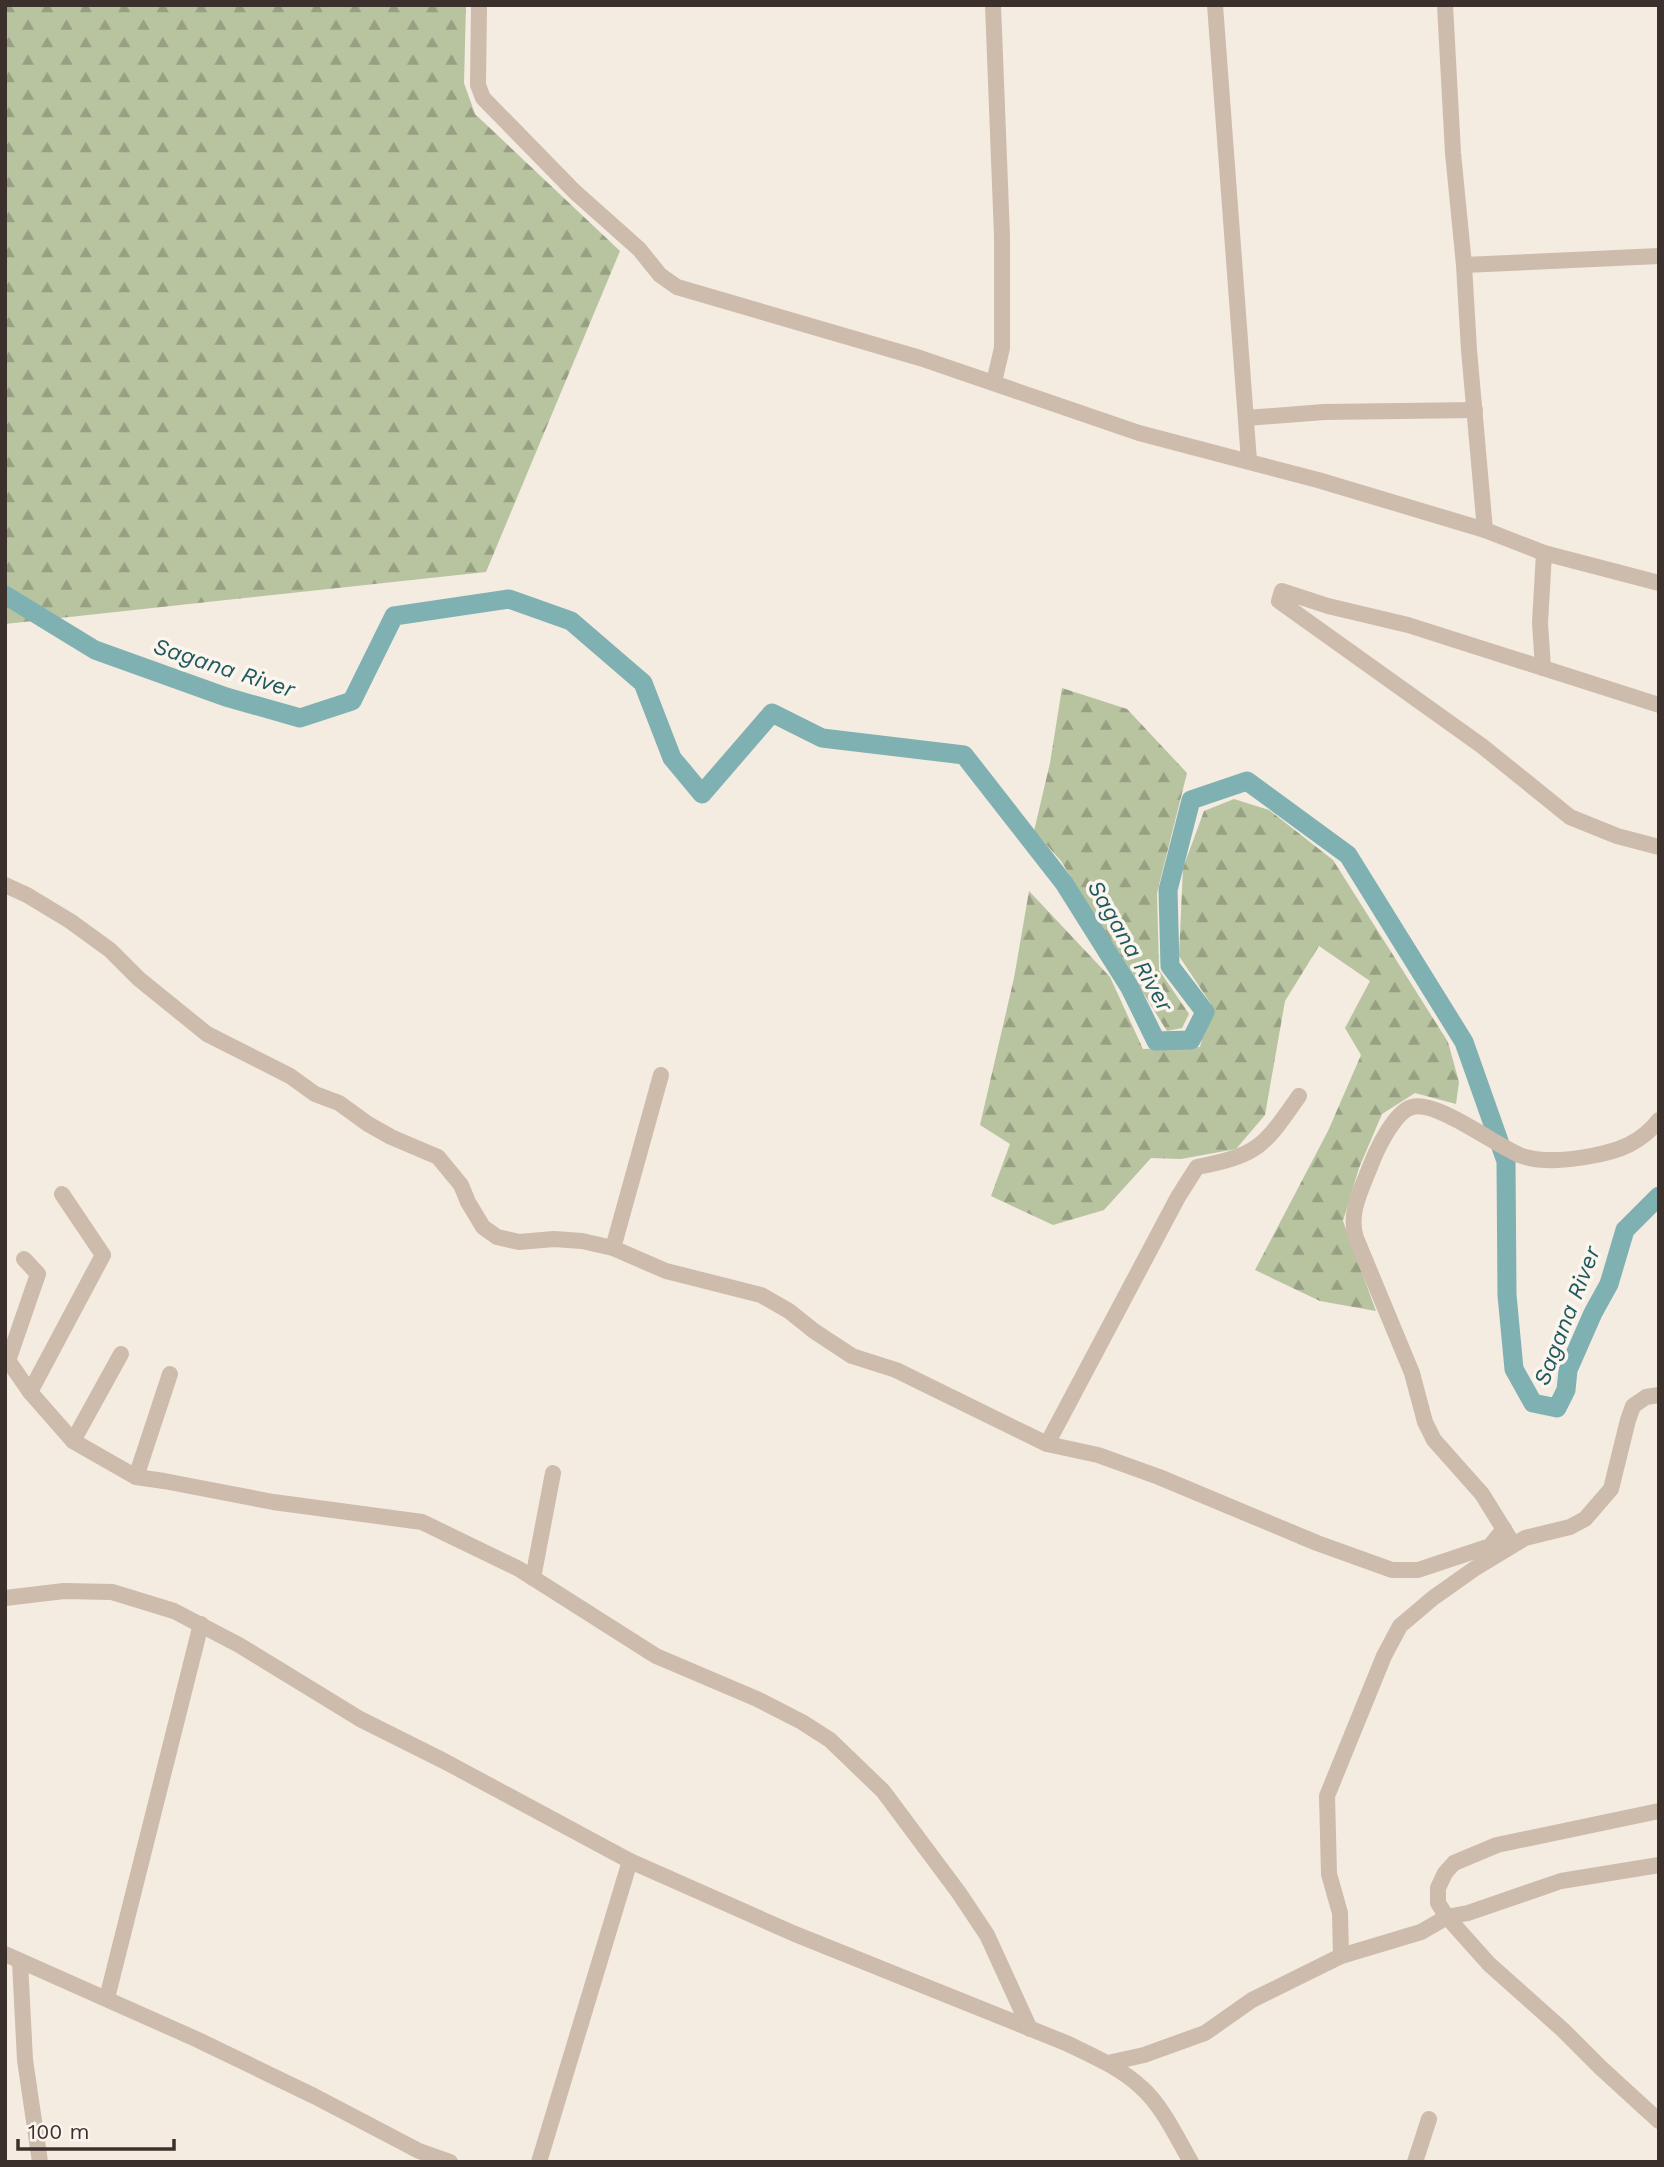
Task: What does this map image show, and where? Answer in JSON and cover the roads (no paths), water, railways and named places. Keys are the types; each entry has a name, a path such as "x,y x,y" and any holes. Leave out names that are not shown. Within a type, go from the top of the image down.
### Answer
{"street":[{"path":"479,5 478,85 482,98 575,192 639,249 660,275 677,287 994,382 1139,432 1249,460 1485,530 1544,553 1659,583"},
{"path":"992,5 1002,236 1002,348 994,382"},
{"path":"1215,5 1249,460"},
{"path":"1445,5 1453,153 1485,530"},
{"path":"1464,265 1659,256"},
{"path":"1245,418 1324,412 1475,410"},
{"path":"1543,668 1540,623 1544,553"},
{"path":"1659,705 1408,625 1328,606 1282,591 1279,601 1482,746 1570,817 1617,836 1659,847"},
{"path":"5,885 70,921 110,950 139,979 207,1034 290,1076 315,1094 339,1103 391,1137 439,1157 461,1185 482,1227 496,1237 519,1242 554,1239 582,1241 612,1248 666,1271 761,1295 789,1311 852,1356 896,1370 1047,1444 1098,1455 1159,1476 1317,1543 1392,1570 1418,1570 1480,1550 1490,1546 1504,1529"},
{"path":"612,1248 660,1075"},
{"path":"1047,1444 1178,1197 1198,1167 1229,1161 1250,1153 1271,1136 1299,1096"},
{"path":"1513,1544 1482,1494 1434,1440 1425,1422 1412,1373 1352,1226 1353,1212 1382,1141 1404,1111 1413,1107 1437,1111 1523,1156 1553,1160 1601,1154 1633,1144 1659,1120"},
{"path":"30,1392 103,1255 62,1194"},
{"path":"24,1259 38,1273 7,1359 30,1392 74,1441 136,1477 273,1502 422,1522 533,1578 656,1656 757,1699 802,1722 830,1740 883,1791 959,1893 987,1935 1030,2029"},
{"path":"74,1441 121,1354"},
{"path":"136,1477 170,1374"},
{"path":"1341,1956 1339,1913 1329,1874 1327,1796 1384,1656 1400,1626 1433,1598 1513,1544 1525,1538 1570,1527 1585,1519 1611,1489 1633,1406 1646,1397 1659,1395"},
{"path":"533,1578 553,1473"},
{"path":"5,1598 64,1591 112,1592 174,1611 360,1719 629,1861 757,1918 1066,2043 1108,2063 1143,2088 1191,2162"},
{"path":"107,1998 201,1625"},
{"path":"1659,1811 1497,1845 1454,1863 1445,1873 1438,1888 1438,1903 1447,1917 1489,1964 1563,2029 1659,2121"},
{"path":"539,2162 629,1861"},
{"path":"1108,2063 1144,2055 1205,2033 1252,2000 1341,1956 1421,1931 1447,1917 1468,1913 1562,1881 1659,1865"},
{"path":"40,2162 13,1958 107,1998 314,2096 419,2151 450,2162"},
{"path":"1415,2162 1429,2119"}],"waterway":[{"name":"Sagana River","path":"5,595 95,650 226,697 300,718 352,701 394,616 509,599 571,621 643,683 672,758 702,794 772,713 822,738 964,755 1064,883 1130,988 1156,1041 1191,1040 1205,1012 1170,966 1168,890 1191,800 1247,781 1348,855 1464,1042 1506,1161 1507,1295 1514,1369 1533,1403 1557,1408 1566,1390 1568,1370 1609,1284 1625,1230 1659,1196"}]}
